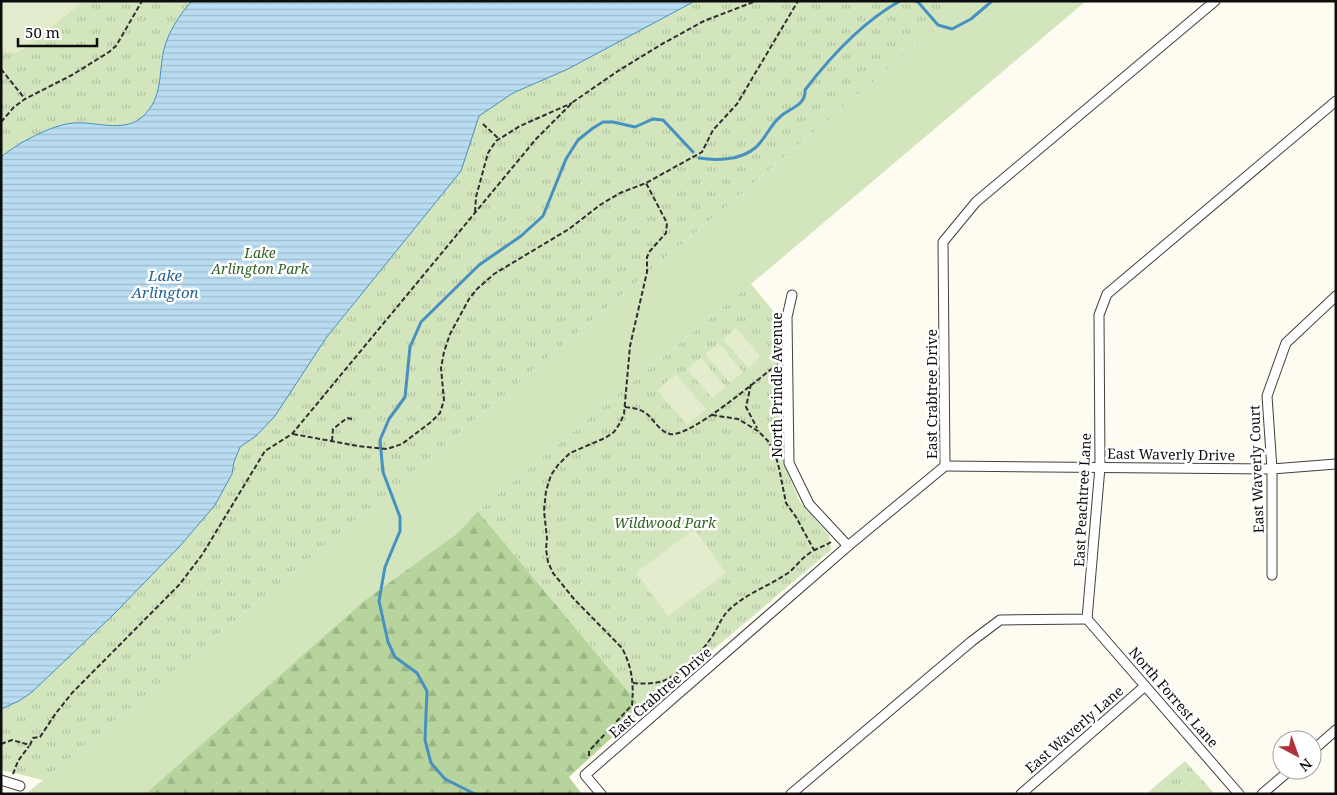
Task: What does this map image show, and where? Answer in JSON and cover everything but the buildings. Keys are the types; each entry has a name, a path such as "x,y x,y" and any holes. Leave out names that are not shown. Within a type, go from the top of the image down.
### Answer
{"street":[{"name":"East Crabtree Drive","path":"601,794 585,775 848,546 945,466 943,242 976,202 1215,1"},
{"name":"East Peachtree Lane","path":"1087,619 1100,467 1099,315 1108,294 1336,100"},
{"name":"North Prindle Avenue","path":"792,295 787,316 790,462 809,504 848,546"},
{"name":"East Waverly Court","path":"1272,575 1272,469 1267,396 1286,343 1336,296"},
{"name":"East Waverly Drive","path":"945,466 1272,469 1336,464"},
{"name":"North Forrest Lane","path":"1087,619 1239,794"},
{"path":"791,794 972,640 1000,620 1087,619"},
{"name":"East Waverly Lane","path":"1021,794 1145,686"},
{"path":"1322,742 1336,730"},
{"path":"1262,794 1278,780"},
{"path":"5,781 20,786"}],"path":[{"path":"1,122 14,106 72,75 116,46 142,1"},
{"path":"475,212 476,197 488,153 499,139 520,126 573,102 618,71 704,21 756,1"},
{"path":"292,434 386,449 402,444 431,422 440,412 444,400 441,368 450,334 469,299 477,289 494,274 569,229 600,205 620,193 646,183 702,152 713,130 736,104 798,1"},
{"path":"1,69 25,99"},
{"path":"5,781 33,738 40,737 72,693 179,585 202,555 265,451 292,434 536,139 573,102"},
{"path":"483,124 499,139"},
{"path":"589,756 589,751 632,705 633,683 628,660 622,648 574,599 553,573 548,562 544,511 546,491 551,475 558,465 570,453 597,442 614,432 624,414 630,346 647,272 648,257 650,250 666,233 666,224 646,183"},
{"path":"625,406 639,409 646,413 664,432 671,435 684,432 712,415 788,356"},
{"path":"751,384 746,407 758,430 768,441 775,454 786,503 814,550"},
{"path":"712,415 738,419 758,430"},
{"path":"332,441 333,429 347,418 352,419"},
{"path":"633,683 650,684 675,674 702,650 714,633 720,620 730,609 749,594 788,573 814,550 839,537"},
{"path":"1,744 12,740 30,745"}],"green space":[{"name":"Lake Arlington Park","path":"1,1 968,1 395,487 43,780 1,770"},
{"path":"1,1 84,1 16,53 6,52 1,47"},
{"path":"968,1 1086,1 751,284 478,511 459,532 364,601 145,794 26,794 395,487"},
{"name":"Wildwood Park","path":"751,284 780,319 781,437 784,464 800,502 829,535 831,550 643,709 478,511"},
{"path":"736,328 761,357 748,368 723,339"},
{"path":"719,343 743,372 730,383 705,354"},
{"path":"701,358 726,387 712,398 687,369"},
{"path":"676,374 706,409 687,425 657,390"},
{"path":"478,511 643,709 569,777 582,794 145,794 364,601 459,532"},
{"path":"694,529 726,573 668,616 636,573"},
{"path":"1185,761 1215,794 1146,794"}],"water":[{"name":"Lake Arlington","path":"192,1 695,1 568,69 513,93 479,116 461,171 326,338 275,416 256,436 240,447 232,474 215,505 180,546 112,616 32,692 19,701 1,709 1,157 35,136 64,124 81,123 117,126 134,122 141,118 149,109 158,91 162,60 169,35 178,19"}],"waterway":[{"path":"699,158 728,159 743,155 755,148 776,120 803,100 805,90 848,41 860,29 900,1"},
{"path":"915,1 938,25 952,29 971,19 992,1"},
{"path":"475,794 445,779 431,763 425,740 427,691 417,673 395,657 388,642 379,601 385,567 400,531 400,517 383,472 380,440 389,419 405,397 410,347 421,322 479,265 521,236 543,216 566,159 578,140 593,128 603,122 613,122 635,127 653,119 663,120 693,152"}]}
